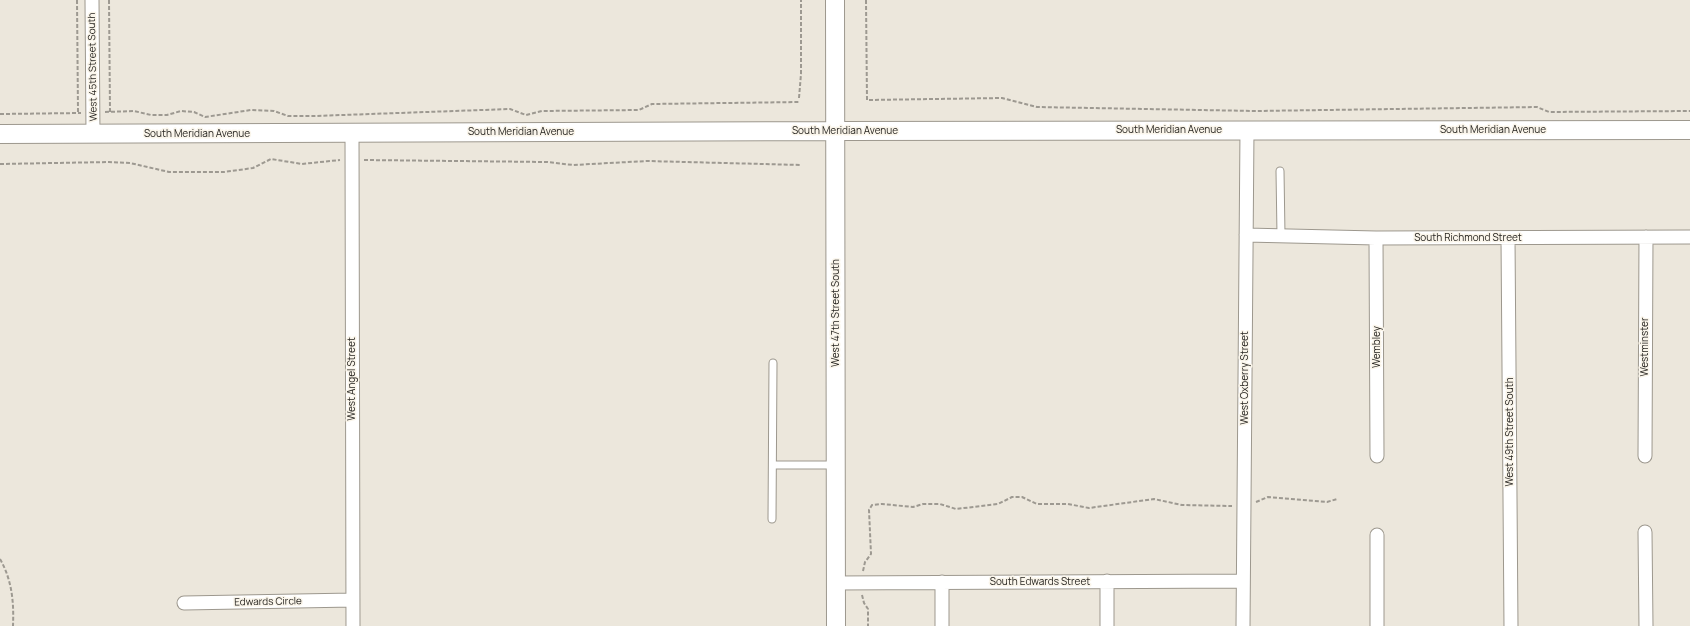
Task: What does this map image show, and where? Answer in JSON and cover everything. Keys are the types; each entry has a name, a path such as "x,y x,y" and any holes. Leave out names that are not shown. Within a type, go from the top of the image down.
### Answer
{"main road":[{"name":"West 47th Street South","path":"835,0 836,626"},
{"name":"South Meridian Avenue","path":"0,134 1690,130"}],"street":[{"name":"West 45th Street South","path":"92,0 93,134"},
{"name":"West Oxberry Street","path":"1243,626 1247,130"},
{"name":"West Angel Street","path":"352,133 353,626"},
{"name":"South Richmond Street","path":"1246,235 1376,238 1690,237"},
{"name":"Westminster","path":"1645,456 1646,237"},
{"name":"Wembley","path":"1376,238 1377,456"},
{"name":"West 49th Street South","path":"1508,238 1511,626"},
{"path":"1645,532 1646,626"},
{"path":"1377,535 1377,626"},
{"name":"South Edwards Street","path":"836,583 1243,581"},
{"path":"942,582 942,626"},
{"path":"1107,582 1107,626"},
{"name":"Edwards Circle","path":"184,603 353,600"}],"lane":[{"path":"1280,171 1282,235"},
{"path":"772,519 773,363"},
{"path":"773,465 835,465"}],"path":[{"path":"77,0 78,113"},
{"path":"109,0 110,112"},
{"path":"798,98 801,74 801,0"},
{"path":"866,0 867,100 1002,98 1037,107 1247,111 1537,107 1549,112 1690,111"},
{"path":"0,114 134,111 151,115 167,115 181,111 194,112 205,117 251,110 274,111 288,116 315,116 510,109 526,115 542,111 639,110 652,104 799,102"},
{"path":"0,164 110,162 130,163 170,172 218,172 252,168 271,160 302,164 330,160 352,160 547,162 573,165 647,161 801,165"},
{"path":"868,626 868,609 864,603 861,583 865,562 871,554 869,510 872,506 882,504 913,507 923,504 940,504 956,509 998,504 1012,497 1022,497 1037,504 1068,504 1089,508 1154,500 1182,505 1232,506 1257,502 1268,497 1327,502 1337,498"},
{"path":"0,560 6,571 14,602 13,626"}]}
